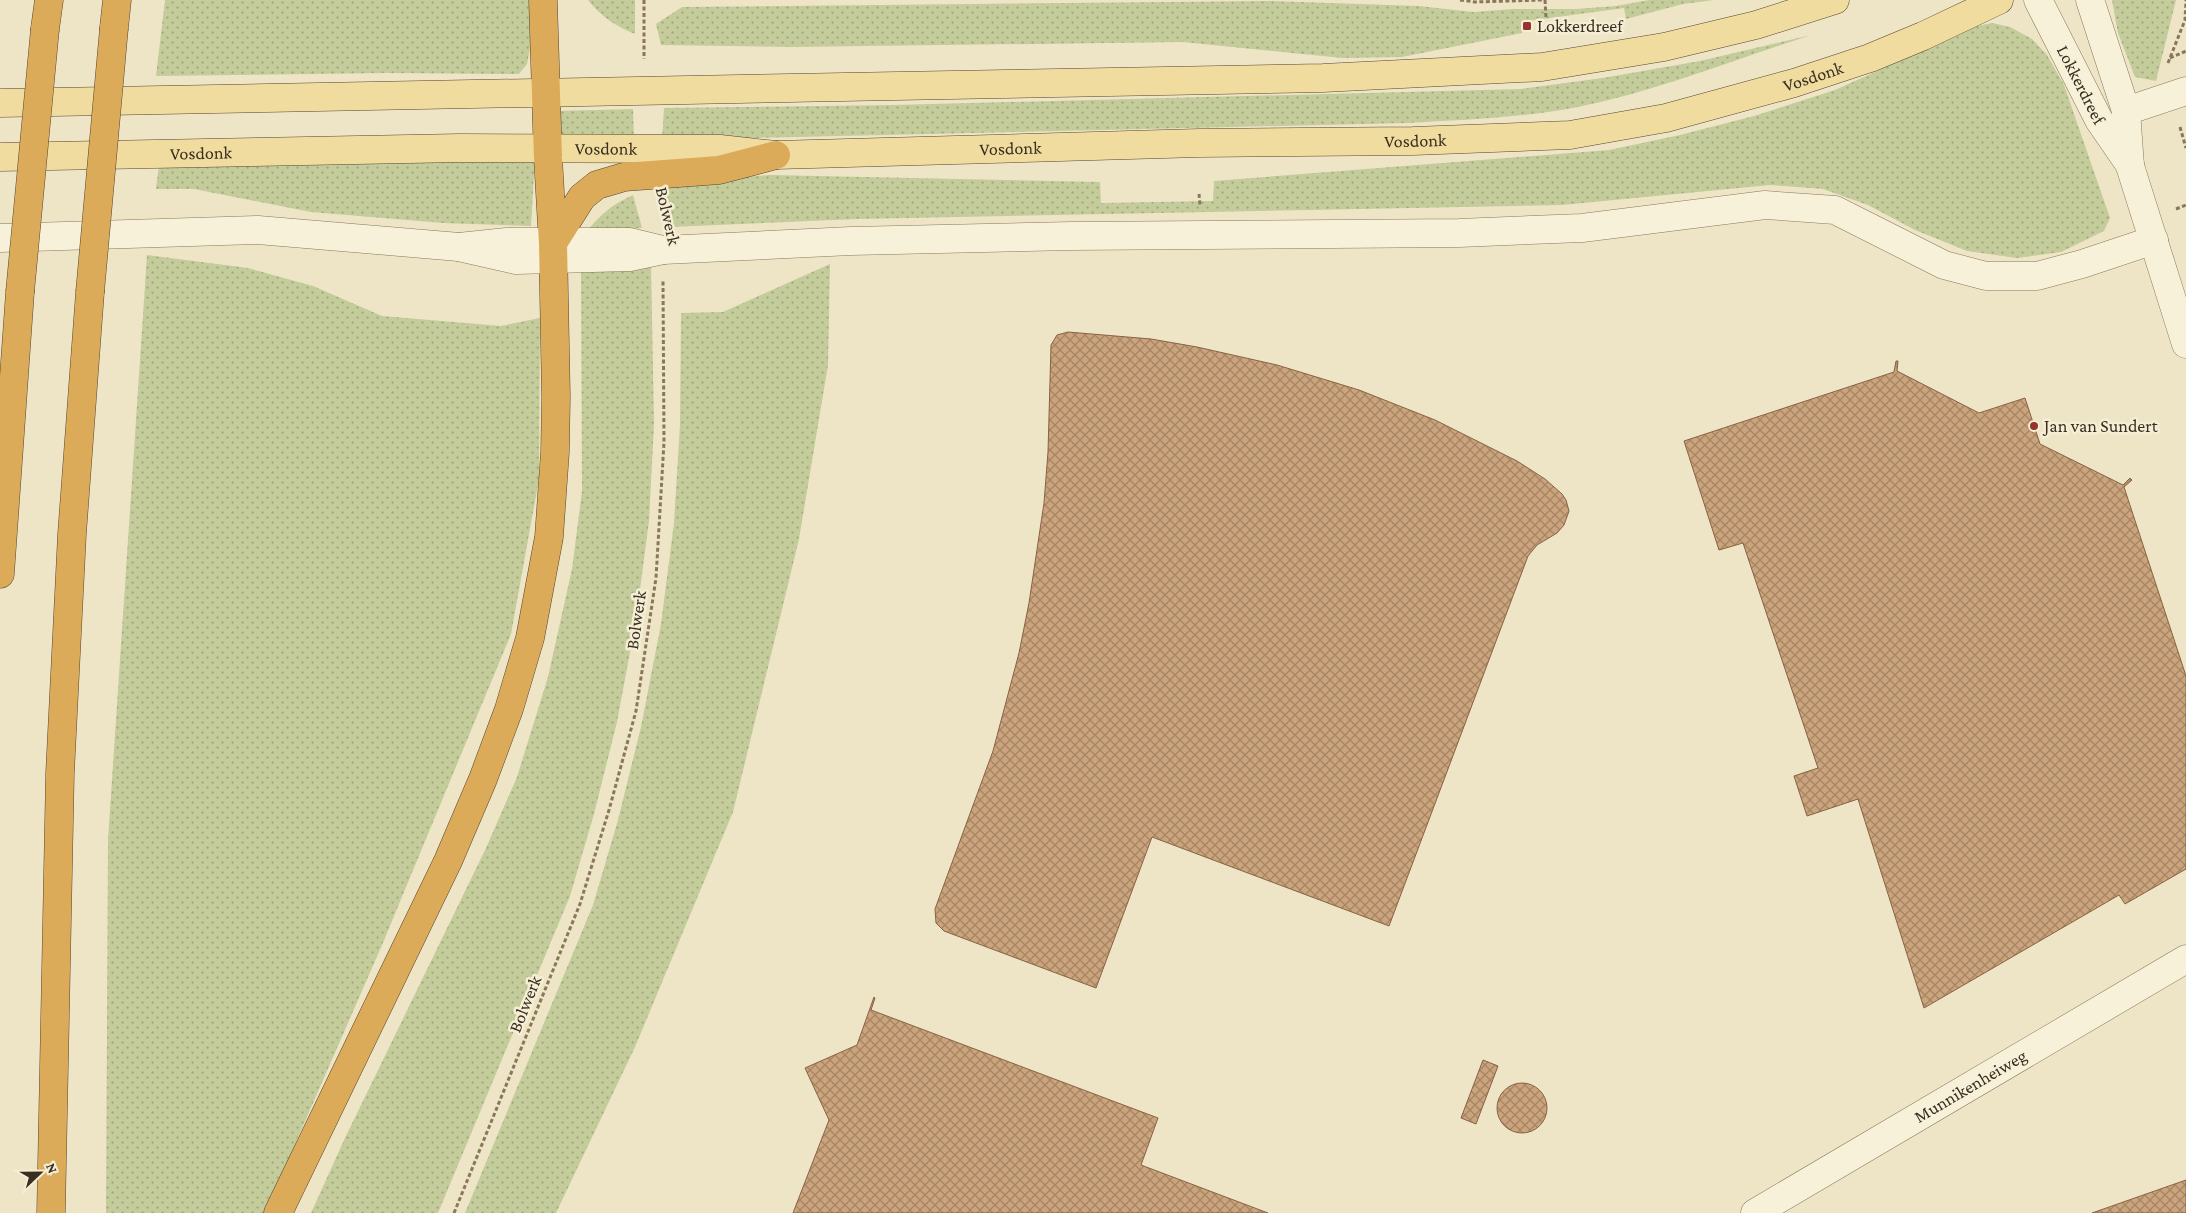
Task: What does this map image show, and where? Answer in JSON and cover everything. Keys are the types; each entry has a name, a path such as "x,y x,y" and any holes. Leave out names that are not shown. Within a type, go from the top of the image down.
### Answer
{"highway":[{"path":"0,574 1,528 20,292 49,0"},
{"path":"51,1213 60,773 72,534 90,292 118,0"},
{"path":"278,1213 448,861 509,709 530,638 552,506 556,397 553,251 543,0"},
{"path":"553,251 582,197 597,185 624,177 719,170 776,155"}],"main road":[{"path":"0,103 1323,78 1542,67 1664,47 1756,25 1835,0"},
{"name":"Vosdonk","path":"0,157 450,148 720,149 776,155 1199,143 1413,141 1570,135 1666,118 1794,83 1870,58 1923,36 1999,0"}],"street":[{"name":"Lokkerdreef","path":"2038,0 2099,120 2130,166"},
{"name":"Lokkerdreef","path":"2090,0 2126,111 2130,166 2186,344"},
{"path":"2126,111 2186,91"},
{"path":"0,238 258,230 459,247 506,242 553,251 630,242 663,250 851,241 1072,236 1459,233 1582,228 1765,205 1835,210 1944,265 1986,276 2037,276 2082,264 2154,240"},
{"name":"Munnikenheiweg","path":"1754,1213 2186,959"}],"path":[{"path":"643,90 646,37 644,0"},
{"path":"1460,0 1543,0 1546,18"},
{"path":"2169,58 2186,51"},
{"name":"Bolwerk","path":"454,1213 580,904 609,810 636,711 656,578 664,442 663,250"}],"green space":[{"path":"165,0 531,0 531,43 527,64 519,74 386,73 156,76"},
{"path":"588,0 635,0 635,34 609,20"},
{"path":"1649,0 1714,0 1683,4 1626,19 1624,8 1521,22 1522,33 1402,57 1343,58 1183,42 791,47 661,45 656,24 682,7 1270,1 1419,6 1473,12 1513,9 1576,9 1616,6"},
{"path":"2112,0 2176,0 2156,81 2135,77 2118,33"},
{"path":"1992,23 2010,27 2032,39 2047,55 2064,85 2110,218 2104,231 2061,252 2017,258 1967,251 1915,230 1868,205 1823,189 1770,185 1562,205 858,219 670,227 661,187 692,180 770,175 1100,182 1101,203 1213,201 1214,181 1609,150 1680,135 1754,116 1835,90 1977,26"},
{"path":"1811,35 1637,93 1557,111 1471,120 662,140 664,108 894,105 1521,89 1603,78 1700,61"},
{"path":"633,109 634,140 561,141 557,111"},
{"path":"535,157 531,226 443,223 311,212 194,189 156,189 159,165"},
{"path":"633,195 642,228 587,231 608,210"},
{"path":"147,255 248,268 313,286 382,316 501,326 540,318 539,479 511,634 382,945 265,1213 106,1213 108,840"},
{"path":"651,264 654,424 649,521 636,620 617,722 594,814 570,896 438,1213 311,1213 345,1138 486,848 517,777 548,677 572,569 582,491 581,266"},
{"path":"830,264 828,365 799,539 733,812 635,1047 556,1213 465,1213 593,905 618,820 641,727 661,624 674,523 680,425 681,313 723,312"}],"building":[{"path":"1068,332 1151,339 1197,347 1277,365 1359,390 1435,420 1517,461 1545,479 1566,500 1569,511 1564,525 1557,533 1537,545 1528,556 1389,926 1152,837 1096,988 944,931 936,923 935,909 993,751 1019,653 1029,603 1044,503 1048,452 1051,345 1057,335"},
{"path":"1896,361 1898,361 1897,371 1979,413 2025,398 2040,444 2123,485 2130,478 2132,480 2124,487 2186,676 2186,869 2125,904 2119,895 1924,1008 1858,799 1807,816 1794,776 1818,768 1743,543 1719,550 1684,441 1894,372"},
{"path":"874,997 871,1010 1158,1118 1141,1165 1268,1213 793,1213 829,1120 805,1068 857,1045"},
{"path":"1483,1060 1498,1066 1476,1124 1461,1118"},
{"path":"1517,1083 1527,1083 1540,1090 1547,1103 1547,1113 1540,1126 1527,1133 1517,1133 1508,1129 1501,1122 1497,1113 1497,1103 1501,1094 1508,1087"},
{"path":"2186,1180 2186,1213 2092,1213"}],"place":[{"name":"Lokkerdreef","path":"1527,26"},
{"name":"Jan van Sundert","path":"2034,426"}]}
